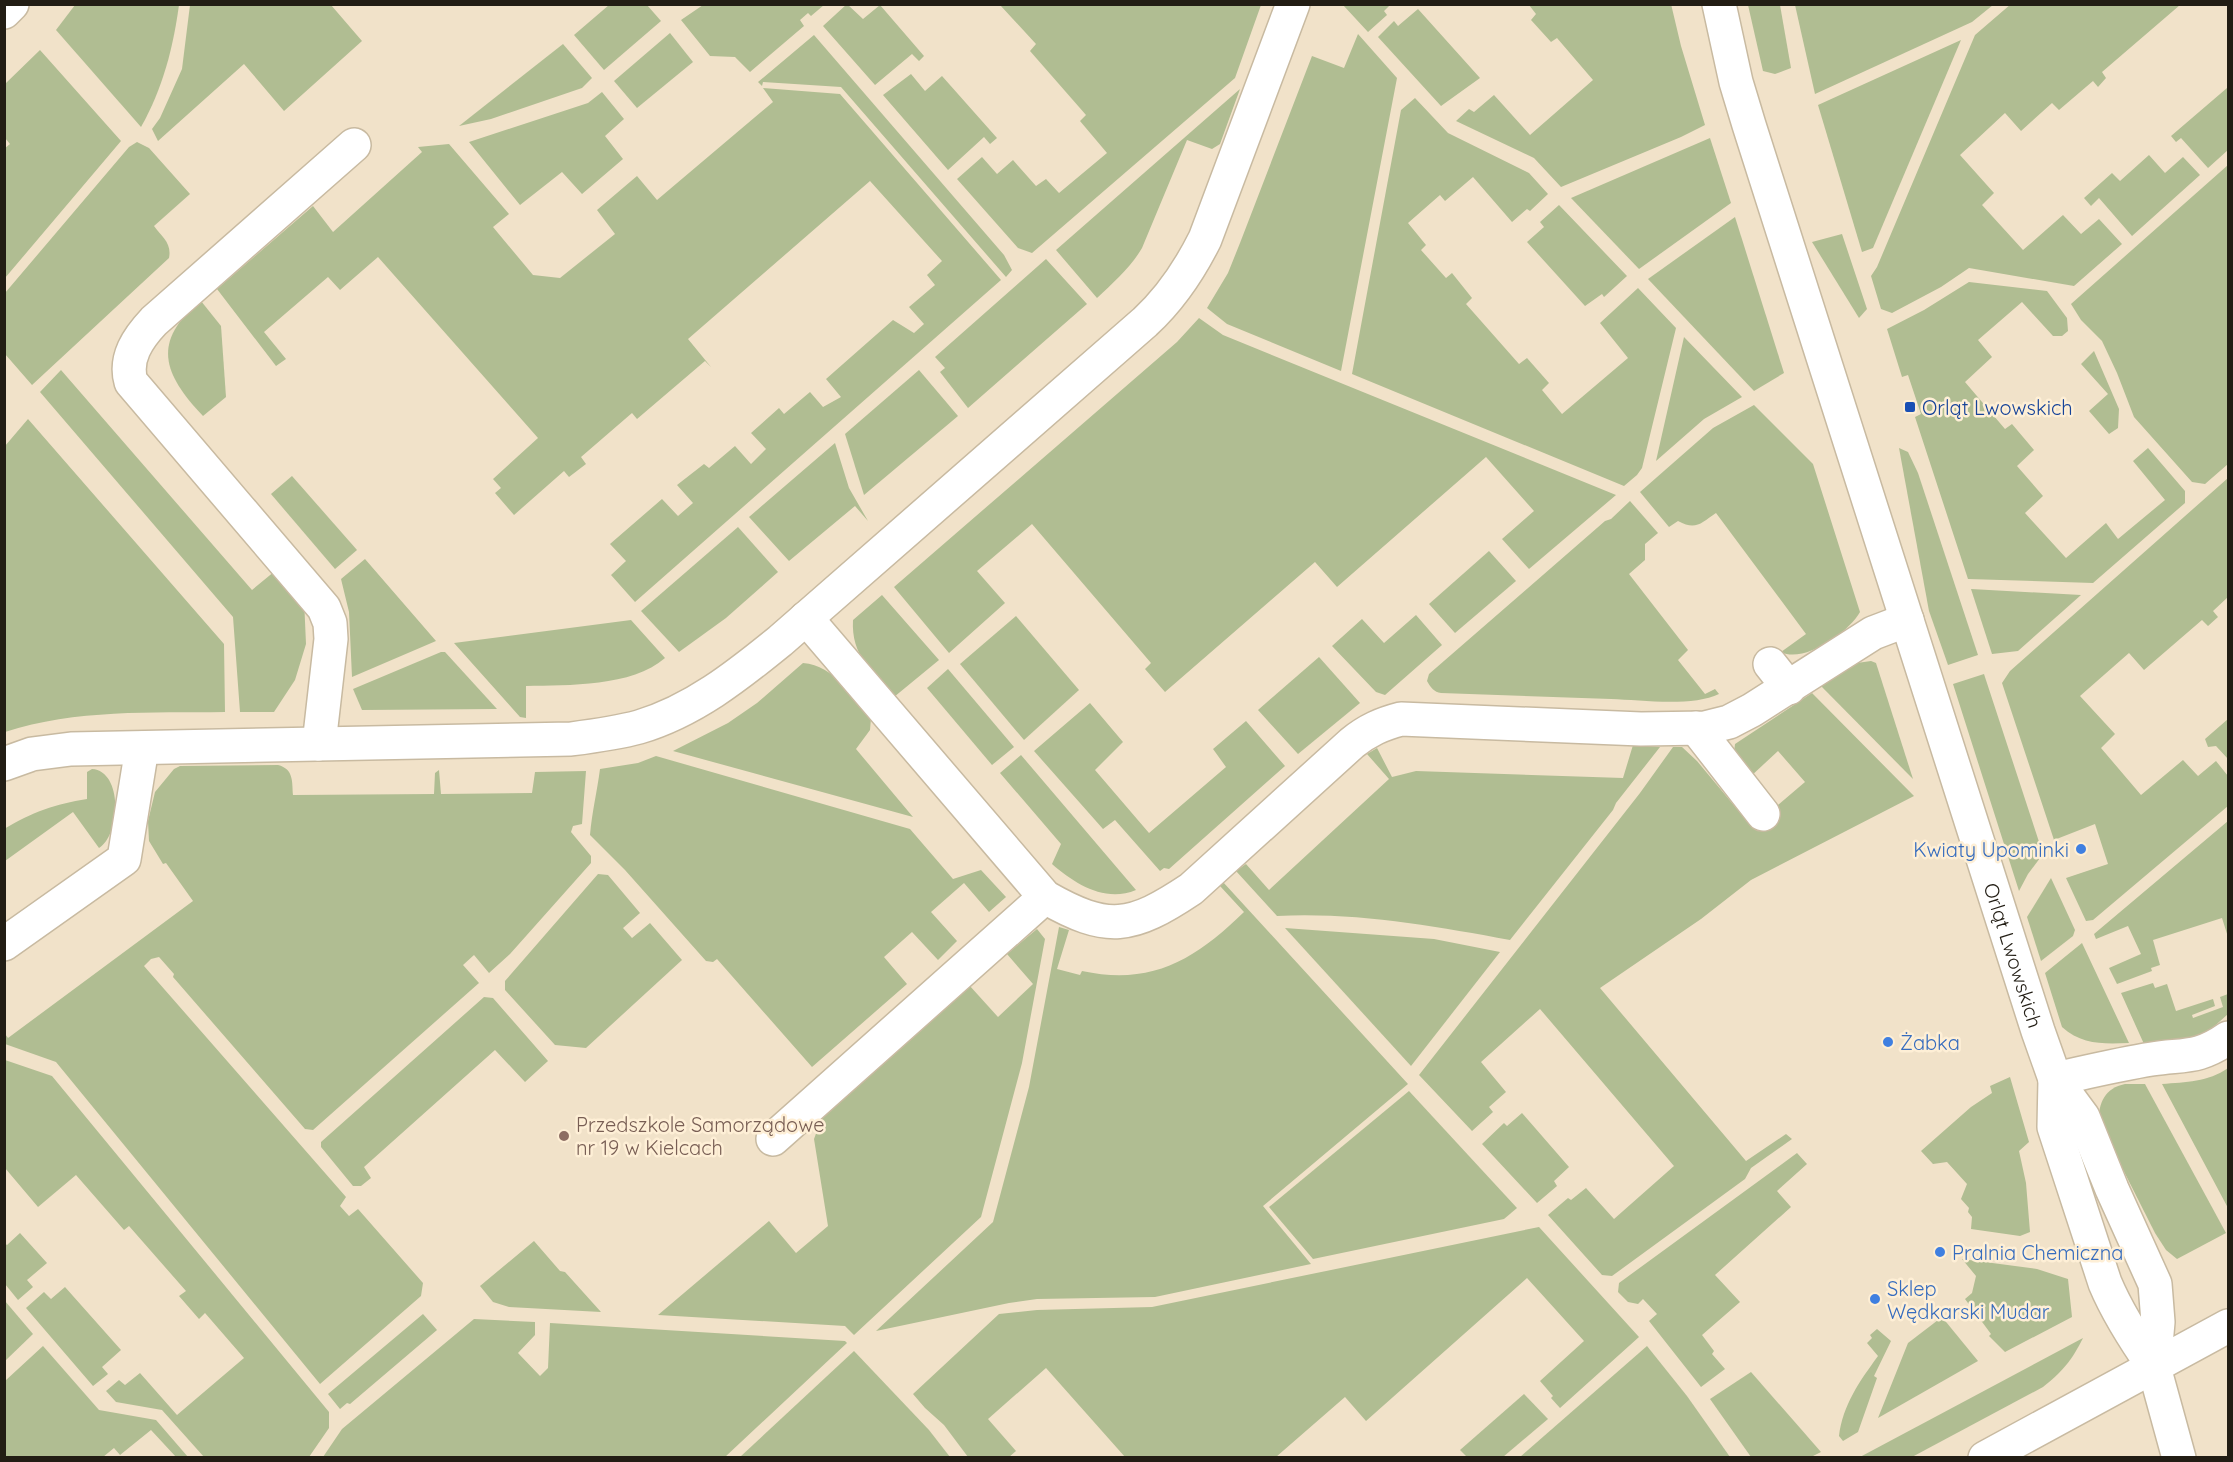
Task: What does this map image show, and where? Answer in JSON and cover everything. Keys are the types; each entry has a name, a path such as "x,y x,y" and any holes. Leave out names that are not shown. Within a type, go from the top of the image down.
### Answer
{"street":[{"path":"4,12 12,4"},
{"path":"4,764 52,750 571,739 640,726 673,714 707,696 744,671 806,618 1145,322 1172,295 1205,239 1293,4"},
{"name":"Orląt Lwowskich","path":"1719,4 1726,42 1746,114 2022,984 2055,1079 2083,1117 2112,1190 2155,1284 2158,1322 2154,1366"},
{"path":"319,744 331,639 327,615 315,596 131,382 128,368 129,359 138,340 154,321 354,145"},
{"path":"806,618 1045,897 1084,917 1105,922 1146,916 1191,889 1352,743 1366,732 1382,724 1401,719 1641,729 1705,728 1729,722 1780,676 1873,633 1907,620"},
{"path":"1696,728 1763,814"},
{"path":"4,944 124,859 142,748"},
{"path":"773,1139 1045,897"},
{"path":"2055,1079 2152,1059 2193,1055 2211,1049 2229,1038"},
{"name":"Orląt Lwowskich","path":"2055,1079 2055,1127 2105,1283 2131,1335 2154,1366"},
{"path":"1985,1458 2229,1326"},
{"path":"2154,1366 2179,1458"}],"green space":[{"path":"847,4 863,19 880,5 924,56 919,61 912,54 875,85 823,26"},
{"path":"1671,4 1705,125 1561,187 1534,158 1456,121 1469,109 1474,112 1494,95 1530,135 1593,80 1557,38 1551,42 1531,20 1536,14 1529,5"},
{"path":"1795,4 1993,5 1972,22 1815,94"},
{"path":"2011,4 2180,5 2102,72 2106,78 2098,87 2093,81 2059,110 2052,103 2021,131 2005,113 1960,155 1994,193 1982,205 2023,250 2063,215 2081,234 2099,219 2122,244 2074,286 1969,268 1941,287 1892,313 1881,309 1871,276 1877,267 1975,35"},
{"path":"75,5 179,5 166,68 141,127 56,30"},
{"path":"190,5 331,5 362,41 284,111 244,64 158,141 152,129 160,118 182,69"},
{"path":"609,5 647,5 661,21 604,70 574,35"},
{"path":"703,5 824,5 811,16 808,13 800,20 804,26 750,72 735,57 710,56 681,20"},
{"path":"1000,5 1261,5 1235,78 1032,253 1018,248 957,179 982,157 997,174 1013,160 1036,186 1046,179 1059,193 1107,153 1080,121 1086,115 1030,51 1036,44"},
{"path":"1343,5 1390,5 1384,11 1387,15 1368,32"},
{"path":"1748,5 1780,5 1791,68 1775,74 1763,71"},
{"path":"1418,9 1480,78 1441,106 1378,37 1394,21 1398,26"},
{"path":"670,33 693,62 637,108 614,81"},
{"path":"1358,34 1397,78 1341,371 1227,324 1207,308 1228,273 1312,56 1344,68"},
{"path":"814,35 1004,255 1012,270 1006,277 841,87 763,82 762,86 758,82"},
{"path":"1961,40 1873,248 1862,252 1818,105"},
{"path":"563,44 592,78 582,88 491,119 459,126"},
{"path":"40,50 121,141 5,278 4,149 10,144 5,138 5,84"},
{"path":"911,74 925,91 942,76 997,138 990,144 984,137 948,170 883,95"},
{"path":"763,88 840,94 1001,280 635,602 611,575 626,561 610,544 662,499 678,516 693,503 677,485 704,464 709,468 735,446 751,464 766,449 751,433 779,408 784,414 810,392 823,407 841,397 826,379 893,320 914,333 924,324 909,307 935,285 927,275 942,261 870,181 688,339 711,367 705,361 637,419 632,413 581,457 586,464 569,477 564,471 514,515 495,493 501,488 493,479 538,438 378,257 340,290 328,277 264,332 286,359 276,366 217,289 313,206 333,232 422,152 418,147 449,144 509,214 493,227 533,275 560,278 615,234 597,210 637,176 657,200 773,102"},
{"path":"2227,88 2228,150 2208,168 2181,138 2176,142 2171,136"},
{"path":"1240,89 1220,144 1212,149 1187,140 1142,248 1127,268 1097,298 1056,250"},
{"path":"602,92 624,119 605,136 623,159 582,194 562,172 520,205 469,142 588,103"},
{"path":"1415,98 1448,133 1529,173 1548,194 1530,211 1527,209 1512,222 1473,177 1445,201 1440,195 1408,223 1426,245 1421,250 1446,278 1452,273 1472,298 1466,304 1519,364 1527,358 1549,383 1542,390 1562,414 1628,358 1600,323 1638,288 1676,328 1642,468 1624,486 1352,374 1401,110"},
{"path":"1710,138 1731,203 1639,269 1571,198"},
{"path":"137,142 149,148 190,194 154,226 168,244 169,258 32,385 5,354 5,293 129,147"},
{"path":"2149,155 2165,173 2183,157 2200,175 2132,236 2099,198 2091,206 2084,198 2112,173 2120,181"},
{"path":"2228,165 2228,464 2205,484 2192,482 2134,417 2102,341 2081,320 2071,304"},
{"path":"1559,205 1627,276 1604,297 1602,294 1585,306 1527,242 1544,227 1540,222"},
{"path":"1735,217 1784,373 1754,391 1648,279"},
{"path":"1842,234 1867,309 1859,318 1812,242"},
{"path":"1046,259 1087,304 968,408 940,372 945,368 935,357"},
{"path":"1969,282 2047,291 2067,318 2068,331 2062,336 2053,336 2022,302 1978,340 1992,357 1965,382 2005,429 2012,424 2034,450 2017,466 2043,496 2025,513 2066,558 2106,523 2118,539 2165,500 2133,461 2148,448 2185,491 2185,503 2093,583 1968,579 1915,417 1921,414 1908,375 1902,377 1887,329 1924,310"},
{"path":"201,301 221,326 226,397 203,416 179,386 168,358 169,344 175,330 185,316"},
{"path":"1199,318 1223,335 1616,495 1529,569 1502,539 1534,511 1486,457 1337,587 1315,562 1165,692 1145,669 1151,663 1032,524 977,571 1005,603 949,653 894,587 1177,342"},
{"path":"1684,337 1742,397 1704,419 1656,461"},
{"path":"2094,351 2119,409 2118,428 2109,434 2089,411 2108,394 2081,364"},
{"path":"61,370 252,590 275,571 304,599 306,644 295,680 274,712 240,712 233,617 40,392"},
{"path":"919,370 958,416 864,495 845,434"},
{"path":"1754,405 1813,464 1860,612 1836,637 1802,654 1791,655 1781,652 1806,634 1716,513 1694,526 1678,521 1669,527 1640,492 1713,428"},
{"path":"28,419 224,644 225,712 86,716 59,719 5,732 5,446"},
{"path":"835,443 849,488 868,521 855,506 789,561 749,517"},
{"path":"1899,448 1908,452 1918,473 1978,655 1948,665 1929,611"},
{"path":"292,476 357,550 335,569 271,494"},
{"path":"2228,478 2228,597 2213,611 2218,617 2208,626 2202,620 2144,670 2129,653 2080,696 2115,734 2101,748 2141,795 2183,760 2198,776 2216,761 2228,776 2228,806 2093,920 2086,921 2066,878 2108,864 2095,824 2054,840 2002,683 2010,671"},
{"path":"1630,501 1658,533 1645,544 1645,560 1629,574 1688,650 1678,660 1705,694 1715,689 1719,694 1695,700 1666,702 1441,693 1433,689 1427,681 1429,674"},
{"path":"738,527 778,572 726,618 679,652 641,611"},
{"path":"1489,551 1516,581 1455,633 1429,604"},
{"path":"365,559 436,641 352,677 349,612 341,579"},
{"path":"1971,589 2081,595 2018,651 1992,654"},
{"path":"882,595 939,660 894,697 864,662 855,644 853,633 853,620"},
{"path":"1416,615 1442,645 1385,695 1376,692 1332,646 1362,619 1384,643"},
{"path":"1016,616 1079,690 1024,740 960,664"},
{"path":"631,620 665,658 635,674 599,683 526,686 526,718 520,717 454,643"},
{"path":"445,652 497,709 362,710 353,689"},
{"path":"1319,657 1360,703 1298,754 1258,710"},
{"path":"1871,661 1876,663 1913,779 1821,686 1857,663"},
{"path":"803,663 814,665 834,676 871,718 870,730 856,749 913,817 673,751 728,723 757,703"},
{"path":"948,669 1014,747 992,765 927,688"},
{"path":"1984,674 2043,854 2019,891 1953,684"},
{"path":"1812,693 1914,796 1751,880 1701,919 1600,988 1746,1161 1786,1134 1792,1139 1751,1168 1745,1179 1612,1276 1602,1275 1548,1215 1568,1198 1571,1200 1586,1188 1614,1219 1674,1166 1540,1009 1481,1062 1506,1092 1489,1107 1493,1112 1472,1131 1419,1075 1640,793 1673,747 1682,747 1697,761 1752,827 1805,782 1778,751 1750,777 1734,753 1735,744"},
{"path":"1090,703 1123,742 1095,770 1149,833 1226,767 1213,749 1246,721 1285,766 1169,869 1164,868 1160,871 1115,820 1103,829 1034,751"},
{"path":"2228,719 2228,759 2216,746 2208,747 2205,739"},
{"path":"1633,745 1660,747 1510,940 1365,918 1277,916 1236,871 1246,864 1269,890 1389,779 1367,754 1377,748 1392,777 1416,771 1623,778"},
{"path":"1021,755 1136,890 1113,894 1102,893 1070,878 1052,864 1061,844 1000,773"},
{"path":"656,756 910,829 953,879 981,870 1006,897 989,912 964,883 931,912 957,941 938,960 912,932 884,957 907,984 812,1067 717,959 713,962 706,961 625,870 590,835 600,769 638,763"},
{"path":"278,765 290,773 293,795 434,794 435,773 439,770 441,794 532,793 535,772 586,771 582,824 573,826 571,832 591,856 591,863 510,954 489,973 474,955 463,965 479,983 313,1130 305,1129 173,977 174,974 159,957 151,959 144,966 346,1197 340,1206 349,1216 358,1209 423,1283 421,1296 320,1384 56,1062 5,1044 5,1034 8,1038 193,901 166,863 163,864 149,841 148,821 155,792 174,769 180,766"},
{"path":"92,769 102,772 114,791 115,818 106,841 99,848 73,812 5,861 4,829 44,810 87,799 87,772"},
{"path":"2228,821 2228,937 2222,918 2153,940 2160,965 2151,968 2152,971 2117,984 2109,968 2141,954 2128,926 2096,939 2094,934"},
{"path":"598,874 608,875 640,913 623,928 632,938 650,923 682,960 586,1048 555,1045 505,990 505,981"},
{"path":"2051,878 2075,930 2073,936 2041,961 2027,917"},
{"path":"1223,882 1408,1084 1263,1206 1311,1264 1155,1297 1037,1299 876,1331 993,1222 1029,1087 1059,927 1069,930 1057,969 1080,975 1082,971 1107,975 1151,972 1189,956 1208,944 1244,912 1220,886"},
{"path":"1285,928 1434,939 1500,952 1411,1066"},
{"path":"1037,929 1045,939 1022,1063 981,1217 854,1335 845,1326 658,1315 769,1221 796,1253 828,1226 814,1139 828,1109 969,985 998,1017 1033,984 1007,954"},
{"path":"2082,943 2129,1043 2102,1043 2085,1040 2062,1027 2045,973"},
{"path":"2153,983 2155,988 2167,984 2176,1011 2213,999 2215,1006 2192,1015 2193,1018 2223,1007 2220,997 2228,994 2228,1014 2209,1031 2197,1038 2144,1044 2121,993"},
{"path":"484,997 493,998 548,1061 525,1082 495,1050 364,1167 371,1178 361,1186 353,1186 321,1147 321,1142"},
{"path":"5,1060 52,1076 329,1412 329,1428 309,1457 204,1457 162,1410 116,1402 106,1391 119,1380 125,1385 140,1373 177,1415 244,1358 205,1313 199,1319 179,1296 186,1291 129,1226 124,1230 76,1175 38,1207 5,1168"},
{"path":"2228,1068 2228,1208 2162,1084 2205,1079"},
{"path":"2010,1077 2029,1142 2019,1151 2026,1183 2030,1232 2020,1236 1971,1229 1972,1217 1968,1212 1969,1208 1961,1199 1967,1184 1947,1162 1933,1164 1921,1151 1971,1107 1992,1093 1990,1086"},
{"path":"2125,1084 2145,1084 2226,1233 2177,1259 2166,1250 2155,1233 2099,1122 2104,1097 2112,1089"},
{"path":"1409,1091 1517,1208 1504,1219 1313,1259 1269,1207"},
{"path":"1522,1113 1569,1167 1554,1181 1557,1186 1537,1203 1482,1144 1504,1123 1507,1126"},
{"path":"1797,1153 1807,1164 1777,1191 1791,1207 1715,1275 1740,1302 1702,1335 1714,1351 1712,1354 1725,1369 1701,1387 1649,1321 1657,1314 1643,1299 1638,1304 1628,1302 1618,1292 1619,1283"},
{"path":"1539,1227 1639,1337 1560,1408 1540,1381 1584,1341 1527,1278 1366,1421 1345,1397 1276,1457 1125,1457 1046,1368 988,1419 1016,1451 1009,1457 968,1457 944,1425 913,1394 999,1314 1037,1310 1152,1307"},
{"path":"20,1233 47,1263 27,1280 33,1287 18,1300 5,1284 4,1243 7,1245"},
{"path":"534,1241 601,1312 509,1307 493,1302 480,1286"},
{"path":"1962,1259 2037,1269 2068,1279 2072,1317 2005,1352 1989,1336 1991,1334 1965,1299 1972,1293 1976,1276"},
{"path":"65,1287 121,1350 102,1367 108,1374 93,1386 26,1308 44,1292 51,1299"},
{"path":"5,1301 33,1334 4,1361"},
{"path":"423,1314 437,1330 350,1404 347,1403 340,1409 328,1394"},
{"path":"1942,1317 1978,1361 1878,1418 1908,1343"},
{"path":"474,1319 535,1322 535,1335 518,1353 540,1376 548,1368 550,1323 845,1341 847,1343 725,1457 323,1457 342,1429"},
{"path":"1877,1329 1891,1341 1874,1376 1877,1378 1858,1432 1843,1441 1839,1436 1848,1404 1878,1356 1867,1343 1872,1338 1870,1335"},
{"path":"2083,1338 2066,1365 2043,1387 1912,1457 1860,1457"},
{"path":"43,1346 99,1410 156,1420 188,1457 176,1457 151,1430 120,1455 114,1448 103,1457 5,1457 5,1381"},
{"path":"1647,1346 1687,1396 1730,1457 1520,1457"},
{"path":"854,1351 929,1430 950,1457 740,1457"},
{"path":"1751,1372 1821,1452 1811,1457 1751,1457 1710,1399"},
{"path":"1524,1394 1548,1419 1503,1457 1467,1457 1460,1450"}],"place":[{"name":"Orląt Lwowskich","path":"1910,407"},
{"name":"Kwiaty Upominki","path":"2081,849"},
{"name":"Żabka","path":"1888,1042"},
{"name":"Przedszkole Samorządowe nr 19 w Kielcach","path":"564,1136"},
{"name":"Pralnia Chemiczna","path":"1940,1252"},
{"name":"Sklep Wędkarski Mudar","path":"1875,1299"}]}
